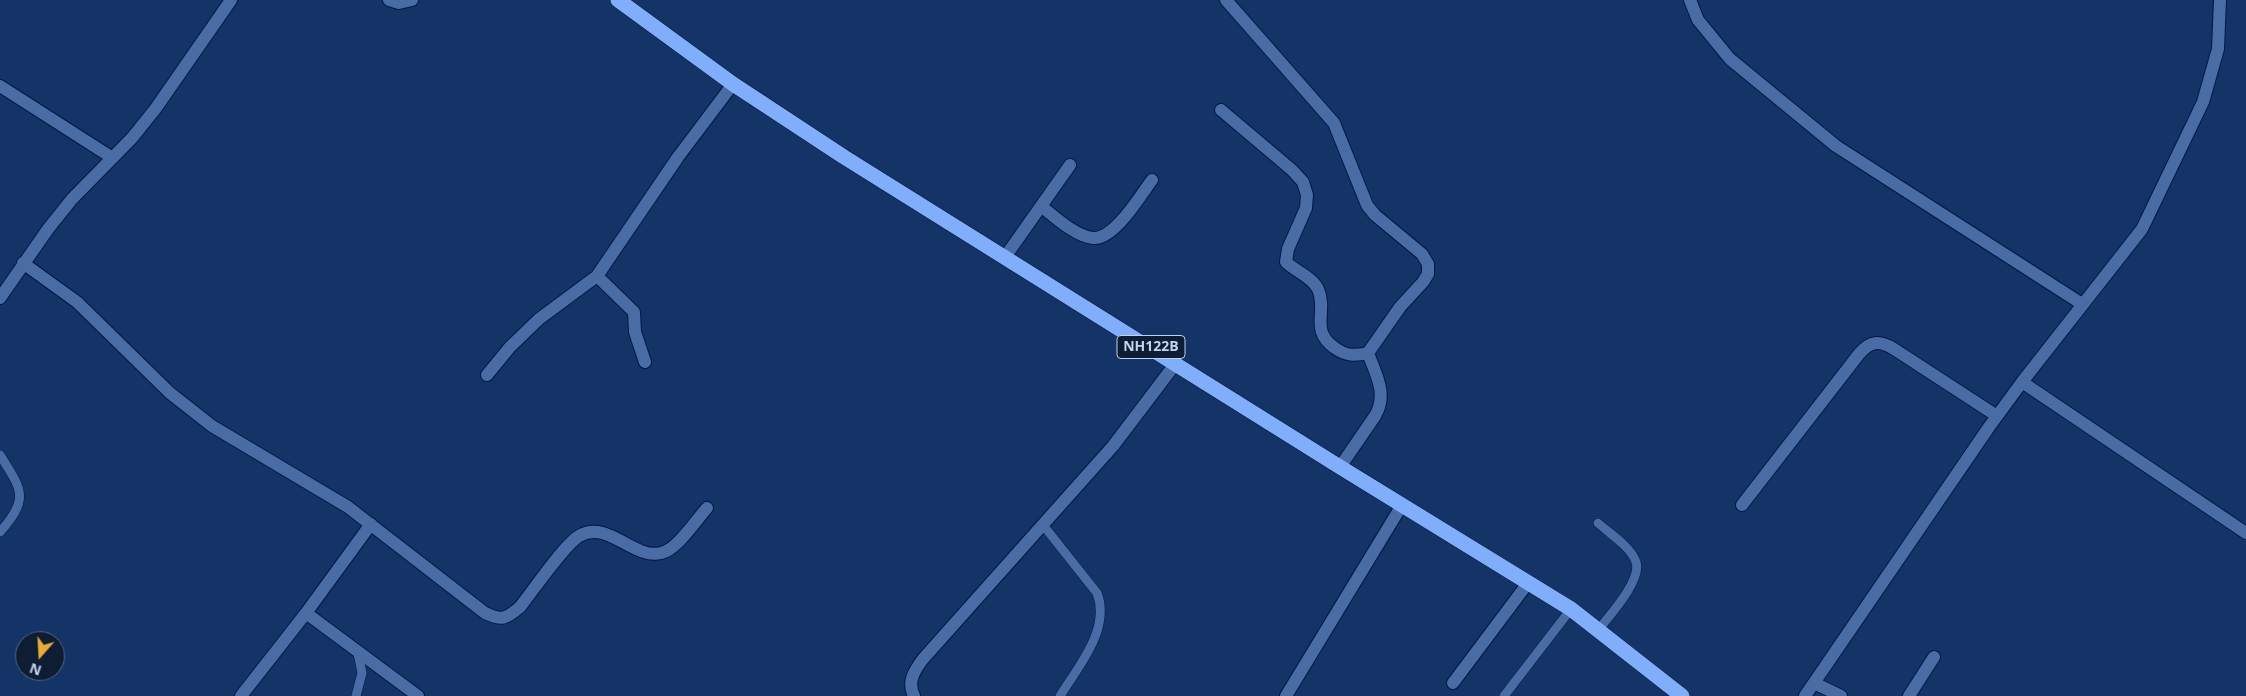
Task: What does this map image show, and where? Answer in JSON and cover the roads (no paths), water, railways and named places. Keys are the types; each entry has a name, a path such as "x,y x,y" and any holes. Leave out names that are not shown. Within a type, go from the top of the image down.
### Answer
{"highway":[{"name":"NH122B","path":"618,0 733,84 844,157 1340,467 1572,609 1682,696"}],"street":[{"path":"0,298 66,207 111,157 132,138 156,108 231,0"},
{"path":"390,0 398,3 412,0"},
{"path":"1220,110 1292,170 1302,182 1307,196 1306,208 1288,248 1286,262 1317,287 1321,301 1320,329 1325,342 1348,355 1355,356 1368,353 1400,307 1423,282 1428,274 1428,264 1422,254 1375,215 1367,205 1334,122 1226,0"},
{"path":"1690,0 1698,20 1712,40 1730,59 1830,141 2082,304"},
{"path":"1805,696 1997,416 2142,229 2204,102 2218,49 2220,0"},
{"path":"487,375 510,347 539,319 597,276 699,127 733,84"},
{"path":"0,86 111,157"},
{"path":"1005,257 1070,165"},
{"path":"1041,206 1081,234 1093,238 1106,236 1115,228 1152,180"},
{"path":"23,264 77,302 170,393 212,426 348,507 485,613 498,619 509,616 520,607 577,537 591,531 606,534 648,553 662,553 676,544 707,508"},
{"path":"597,276 634,312 635,332 645,362"},
{"path":"1742,505 1859,354 1866,346 1873,342 1883,343 1894,349 1997,416"},
{"path":"1340,467 1380,407 1382,391 1368,353"},
{"path":"914,696 911,683 915,670 923,659 1113,446 1176,363"},
{"path":"2022,382 2246,533"},
{"path":"1286,696 1402,505"},
{"path":"241,696 306,613 371,524"},
{"path":"1453,683 1528,583"},
{"path":"306,613 418,696"},
{"path":"1909,696 1934,657"},
{"path":"1814,683 1841,696"}],"lane":[{"path":"0,455 15,478 21,493 19,505 13,518 0,532"},
{"path":"1598,523 1629,552 1636,562 1637,572 1631,586 1599,629"},
{"path":"1043,525 1097,593 1101,604 1101,618 1093,640 1060,696"},
{"path":"1504,696 1572,609"},
{"path":"356,696 362,674 358,653"}]}
